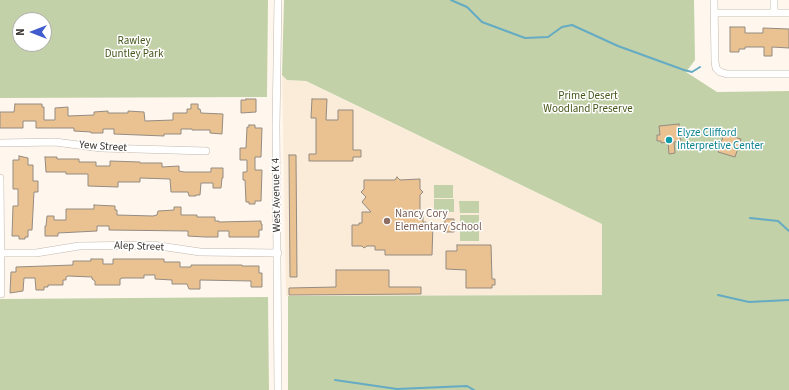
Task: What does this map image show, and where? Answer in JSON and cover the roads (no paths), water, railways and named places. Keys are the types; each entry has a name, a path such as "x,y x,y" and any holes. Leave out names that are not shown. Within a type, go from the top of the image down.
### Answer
{"street":[{"name":"West Avenue K 4","path":"278,0 276,118 278,390"},
{"path":"714,0 716,68 720,72 727,74 789,74"},
{"path":"774,0 774,13"},
{"path":"714,13 789,13"},
{"name":"Yew Street","path":"0,143 55,142 101,148 206,151"},
{"path":"0,178 1,294"},
{"name":"Alep Street","path":"1,253 36,253 79,246 146,246 200,252 278,253"}],"waterway":[{"path":"451,0 467,7 482,22 525,38 548,37 562,27 572,25 618,46 684,70 692,72 700,67"},
{"path":"750,218 778,221 789,231"},
{"path":"718,295 749,302 789,300"},
{"path":"335,380 397,389 467,386 474,390"}],"place":[{"name":"Elyze Clifford Interpretive Center","path":"669,140"},
{"name":"Nancy Cory Elementary School","path":"387,221"}],"park label":[{"name":"Rawley Duntley Park","path":"134,48"},
{"name":"Prime Desert Woodland Preserve","path":"588,103"}]}
